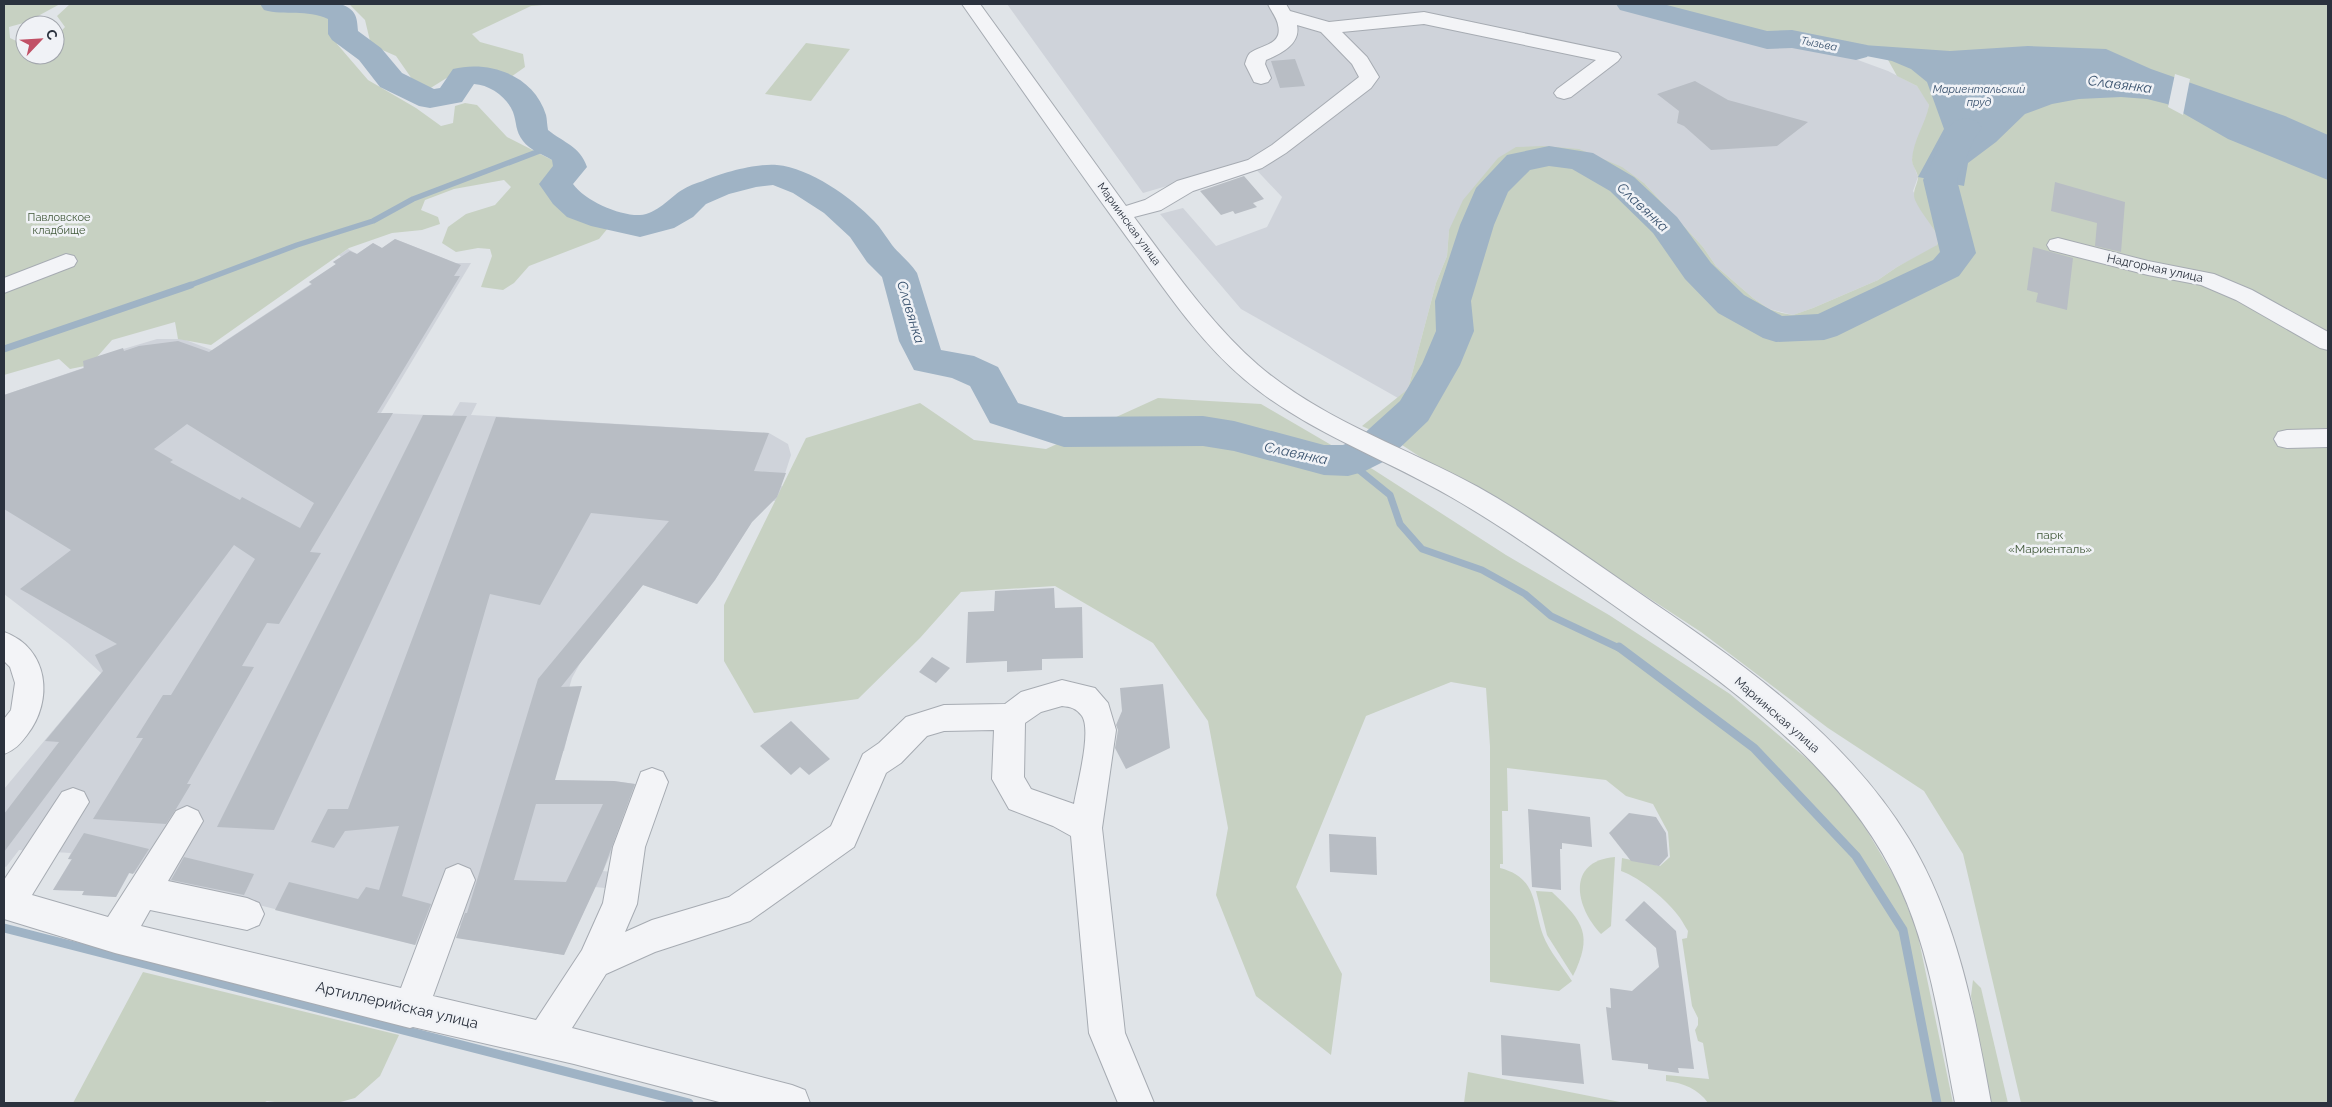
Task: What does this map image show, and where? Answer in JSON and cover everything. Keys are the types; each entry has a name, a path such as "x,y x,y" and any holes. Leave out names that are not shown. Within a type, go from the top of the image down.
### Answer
{"street":[{"name":"Мариинская улица","path":"970,4 1120,214 1202,321 1228,350 1264,383 1317,415 1451,484 1510,518 1699,650 1795,728 1845,778 1861,796 1899,852 1930,922 1956,1019 1974,1103"},
{"path":"1387,4 1424,18 1611,57 1564,93"},
{"path":"1120,214 1152,205 1185,186 1255,164 1279,149 1364,84 1369,77 1360,61 1328,28 1280,9"},
{"path":"1261,78 1255,64 1257,57 1280,46 1289,34 1290,24 1280,9"},
{"path":"1328,28 1424,18"},
{"name":"Надгорная улица","path":"2058,245 2148,268 2206,279 2244,295 2328,342"},
{"path":"4,286 66,261"},
{"path":"2287,439 2328,438"},
{"path":"4,644 23,660 30,683 25,715 4,741"},
{"path":"594,962 652,937 738,910 843,836 874,764 890,753 917,726 944,718 1010,717 1032,701 1062,693 1084,697 1097,712 1101,730 1086,828 1107,1033 1136,1103"},
{"path":"1010,717 1008,779 1020,799 1064,815 1086,828"},
{"path":"544,1039 594,962 620,904 629,847 652,782"},
{"path":"5,904 74,802"},
{"path":"116,936 186,821"},
{"path":"410,1010 458,880"},
{"path":"142,892 247,914"},
{"name":"Артиллерийская улица","path":"5,904 116,936 410,1010 544,1039 792,1103"}],"shaded area":[{"path":"1007,4 1620,4 1744,39 1768,44 1794,42 1814,47 1847,56 1888,71 1917,86 1926,99 1929,105 1927,117 1916,143 1912,161 1918,177 1913,191 1939,239 1937,245 1931,250 1897,267 1878,280 1793,315 1769,309 1753,298 1716,266 1703,247 1645,184 1449,230 1447,256 1436,283 1408,389 1398,398 1241,309 1160,214 1183,208 1216,246 1267,227 1282,197 1249,162 1143,193"},
{"path":"395,239 448,260 445,263 471,263 381,413 452,416 460,402 477,403 471,415 769,433 788,444 791,455 781,486 788,488 785,501 773,501 752,522 715,580 697,604 643,585 583,658 572,678 555,737 567,738 564,751 551,752 543,780 614,781 642,785 603,871 612,872 605,888 595,887 564,955 459,938 465,926 431,922 416,945 130,872 116,897 82,895 84,891 53,890 71,860 68,859 71,853 19,850 6,867 4,866 4,789 101,673 68,643 4,594 4,395 83,368 83,361 157,339 183,339 217,352 235,350 222,343 311,284 309,282 336,264 333,262 341,257 339,255 348,249 357,254 373,243 382,248"}],"green space":[{"name":"Павловское кладбище","path":"4,4 60,4 40,15 15,15 15,25 9,27 10,38 15,40 15,65 65,65 65,15 58,15 70,4 257,4 269,8 316,11 336,20 337,44 368,80 416,108 441,126 453,123 455,106 465,103 477,105 507,137 556,162 550,183 565,210 608,228 599,239 529,266 514,283 503,290 481,287 492,256 490,249 478,248 456,252 442,243 448,227 466,214 495,205 511,187 504,180 454,189 425,200 421,210 438,217 440,224 422,230 392,233 349,248 211,345 178,339 175,322 112,340 90,365 70,369 59,359 4,375"},
{"path":"349,4 555,4 531,6 472,34 480,42 523,54 525,67 508,79 479,69 461,69 429,89 412,79 396,56 371,45 365,20"},
{"name":"парк «Мариенталь»","path":"1630,4 2328,4 2328,1103 2021,1103 1963,854 1924,791 1828,728 1701,632 1520,514 1457,481 1402,445 1362,426 1408,389 1436,283 1447,256 1449,230 1463,200 1498,158 1516,147 1543,146 1579,149 1622,167 1645,184 1703,247 1716,266 1753,298 1769,309 1782,313 1793,315 1878,280 1937,245 1939,239 1914,197 1918,178 1912,160 1913,153 1929,105 1917,86 1897,76 1887,58 1792,39 1767,40"},
{"path":"806,43 850,49 811,101 765,94"},
{"path":"1158,398 1261,404 1374,470 1506,555 1609,615 1730,694 1819,769 1857,814 1898,883 1917,931 1953,1103 1708,1103 1700,1094 1690,1088 1679,1083 1666,1081 1666,1075 1709,1079 1703,1043 1698,1041 1695,1030 1698,1025 1698,1018 1692,1006 1682,939 1687,938 1688,931 1675,911 1661,897 1645,884 1621,871 1622,858 1660,866 1670,857 1668,832 1653,804 1626,796 1606,780 1507,768 1508,811 1502,811 1503,864 1500,864 1500,868 1512,872 1527,885 1535,903 1543,935 1552,953 1572,981 1559,991 1490,982 1490,746 1486,688 1451,682 1366,716 1296,887 1342,974 1331,1055 1256,996 1216,895 1228,828 1208,721 1153,643 1055,586 961,592 920,638 858,699 754,713 724,661 724,605 806,438 920,403 974,440 1046,449"},
{"path":"1615,857 1611,926 1601,934 1585,911 1581,899 1580,887 1582,876 1588,867 1599,860"},
{"path":"1536,891 1552,892 1572,912 1582,930 1584,939 1583,950 1573,976 1547,935"},
{"path":"143,972 399,1035 380,1076 355,1098 337,1103 282,1103 267,1101 263,1103 73,1103"},
{"path":"1973,980 1981,988 2008,1103 1989,1103 1971,996"},
{"path":"1468,1072 1625,1103 1464,1103"}],"water":[{"name":"Мариентальский пруд","path":"1798,37 1849,44 1950,51 2028,46 2106,49 2151,69 2285,116 2328,135 2328,180 2228,139 2167,104 2147,99 2121,97 2079,99 2052,104 2025,114 1996,142 1968,163 1964,186 1918,177 1944,129 1927,82 1911,69 1892,61 1794,42"}],"pier":[{"path":"2175,74 2190,79 2183,115 2168,107"}],"building":[{"path":"1295,59 1305,86 1280,88 1271,61"},
{"path":"1695,81 1728,100 1808,122 1777,146 1711,150 1684,126 1677,123 1679,111 1657,94"},
{"path":"1244,176 1264,199 1253,203 1257,207 1235,214 1233,211 1221,215 1200,191"},
{"path":"2055,182 2125,202 2121,252 2095,246 2097,223 2051,211"},
{"path":"395,239 461,265 454,276 460,276 377,413 393,413 310,552 321,553 279,624 267,623 242,666 254,667 187,784 191,784 176,809 166,824 93,819 143,738 136,738 163,695 171,695 255,559 234,545 4,852 4,814 59,742 45,741 103,671 95,655 117,644 20,589 71,550 4,509 4,395 84,368 83,361 123,348 124,351 139,346 178,341 209,352 312,284 309,282 336,264 333,262 350,251 357,254 373,243 382,248","holes":["187,424 314,503 300,528 242,497 240,500 170,462 173,460 154,449"]},
{"path":"2033,247 2073,258 2067,310 2036,302 2038,293 2027,290"},
{"path":"423,415 467,416 274,830 217,827"},
{"path":"496,417 769,433 754,471 786,473 777,497 752,522 715,580 697,604 643,585 561,687 582,686 555,780 614,781 635,784 603,871 564,955 456,938 465,913 467,913 538,679 669,521 591,513 540,605 490,594 402,896 431,904 415,945 275,910 289,882 358,899 366,887 379,890 399,826 345,831 334,848 311,842 328,809 348,809","holes":["536,804 603,804 566,882 514,880"]},
{"path":"1054,588 1055,608 1082,607 1083,658 1042,659 1042,670 1007,672 1007,661 966,663 968,612 994,611 995,591"},
{"path":"932,657 950,668 936,683 919,672"},
{"path":"1163,684 1170,748 1126,769 1115,748 1118,730 1116,725 1122,711 1120,688"},
{"path":"791,721 830,759 809,775 800,767 791,775 760,746"},
{"path":"1528,809 1590,817 1592,847 1562,843 1562,849 1560,849 1561,890 1532,887"},
{"path":"1629,813 1656,817 1666,833 1668,856 1659,866 1631,861 1609,833"},
{"path":"84,833 149,849 133,874 129,873 116,897 82,895 84,891 53,890 72,859 68,859"},
{"path":"1329,834 1376,837 1377,875 1330,872"},
{"path":"184,857 254,874 244,895 171,880"},
{"path":"1644,901 1676,931 1694,1069 1678,1068 1679,1073 1648,1069 1648,1064 1612,1060 1606,1007 1611,1008 1610,988 1632,991 1659,967 1656,948 1625,920"},
{"path":"1501,1035 1580,1044 1584,1084 1502,1075"}],"waterway":[{"name":"Славянка","path":"274,4 307,4 325,7 342,15 343,34 370,54 391,80 430,99 451,95 464,76 484,75 502,82 518,95 524,103 530,115 534,134 541,141 567,157 570,167 556,184 565,197 579,209 603,218 640,226 662,220 681,209 694,197 717,187 754,177 776,175 805,186 836,205 862,229 880,254 899,273 918,341 928,361 960,366 984,377 1004,413 1064,432 1203,431 1234,436 1324,460 1348,461 1373,449 1414,411 1441,365 1455,331 1453,301 1477,225 1493,188 1519,162 1549,156 1581,160 1622,184 1665,225 1698,271 1731,304 1776,329 1824,327 1946,268 1958,253 1940,180 1959,135 1966,128"},
{"name":"Тызьва","path":"1630,4 1767,40 1792,39 1856,51"},
{"path":"188,286 297,245 373,221 413,199 550,147"},
{"path":"4,349 191,285"},
{"path":"1348,461 1390,495 1400,524 1422,549 1482,570 1525,594 1551,616 1621,649"},
{"path":"1619,647 1754,748 1856,856 1903,930 1937,1103"},
{"path":"4,928 689,1103"}]}
